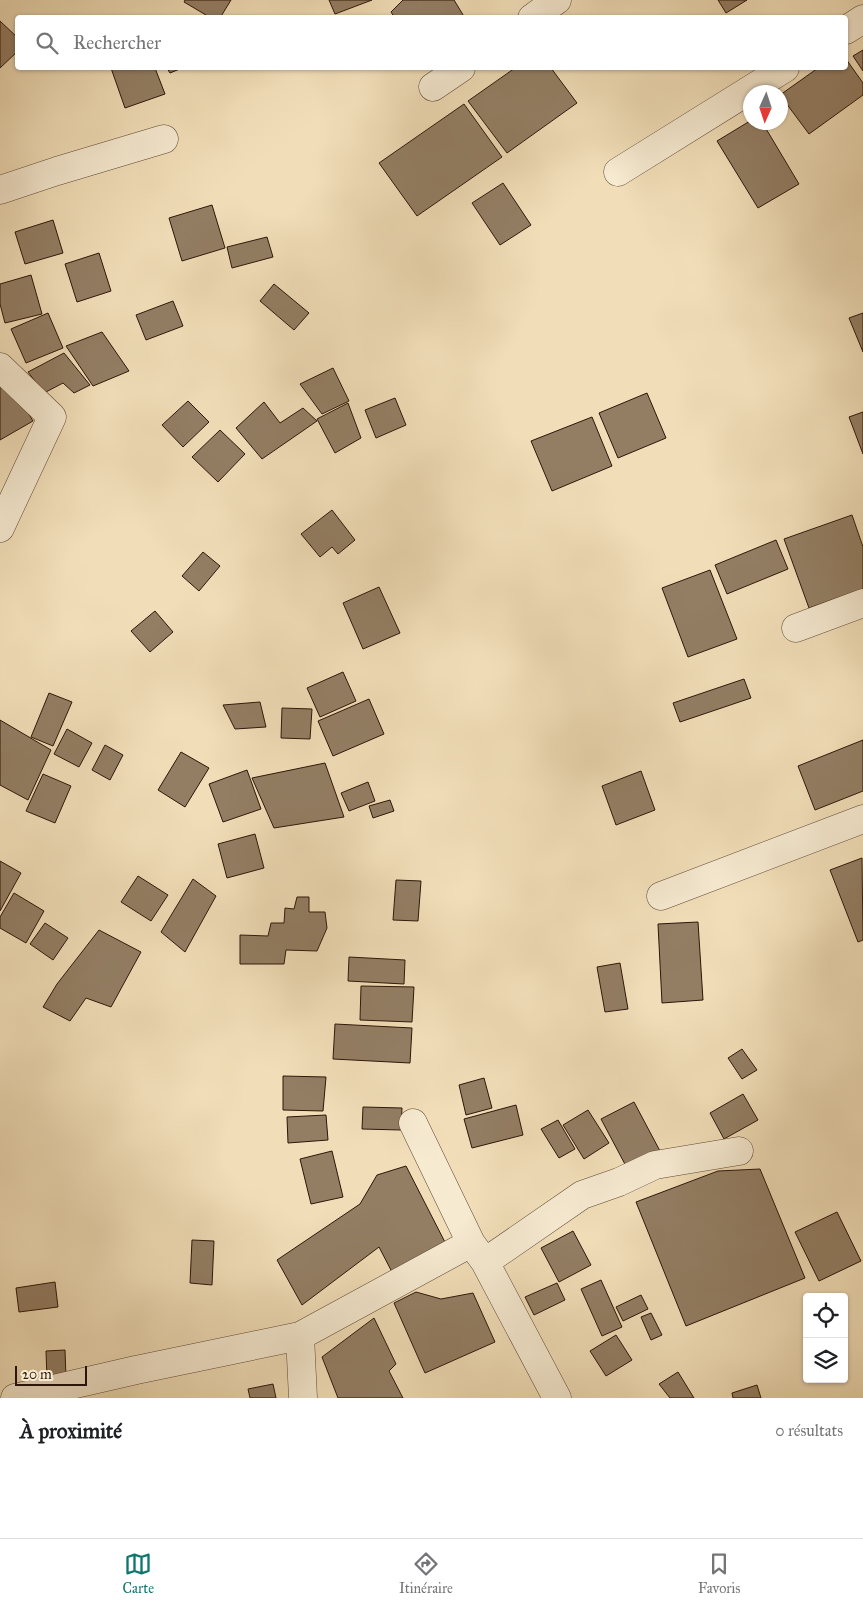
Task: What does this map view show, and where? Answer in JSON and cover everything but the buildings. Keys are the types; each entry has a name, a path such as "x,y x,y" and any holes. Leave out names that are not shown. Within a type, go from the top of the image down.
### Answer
{"street":[{"path":"536,15 557,0"},
{"path":"848,29 863,19"},
{"path":"432,88 458,70"},
{"path":"618,172 782,70"},
{"path":"0,190 164,139"},
{"path":"0,367 52,417 0,528"},
{"path":"796,628 863,603"},
{"path":"661,896 863,819"},
{"path":"413,1123 478,1253 557,1398"},
{"path":"14,1398 136,1370 300,1336 478,1253 582,1195 619,1182 655,1165 739,1152"},
{"path":"300,1336 304,1398"}]}
